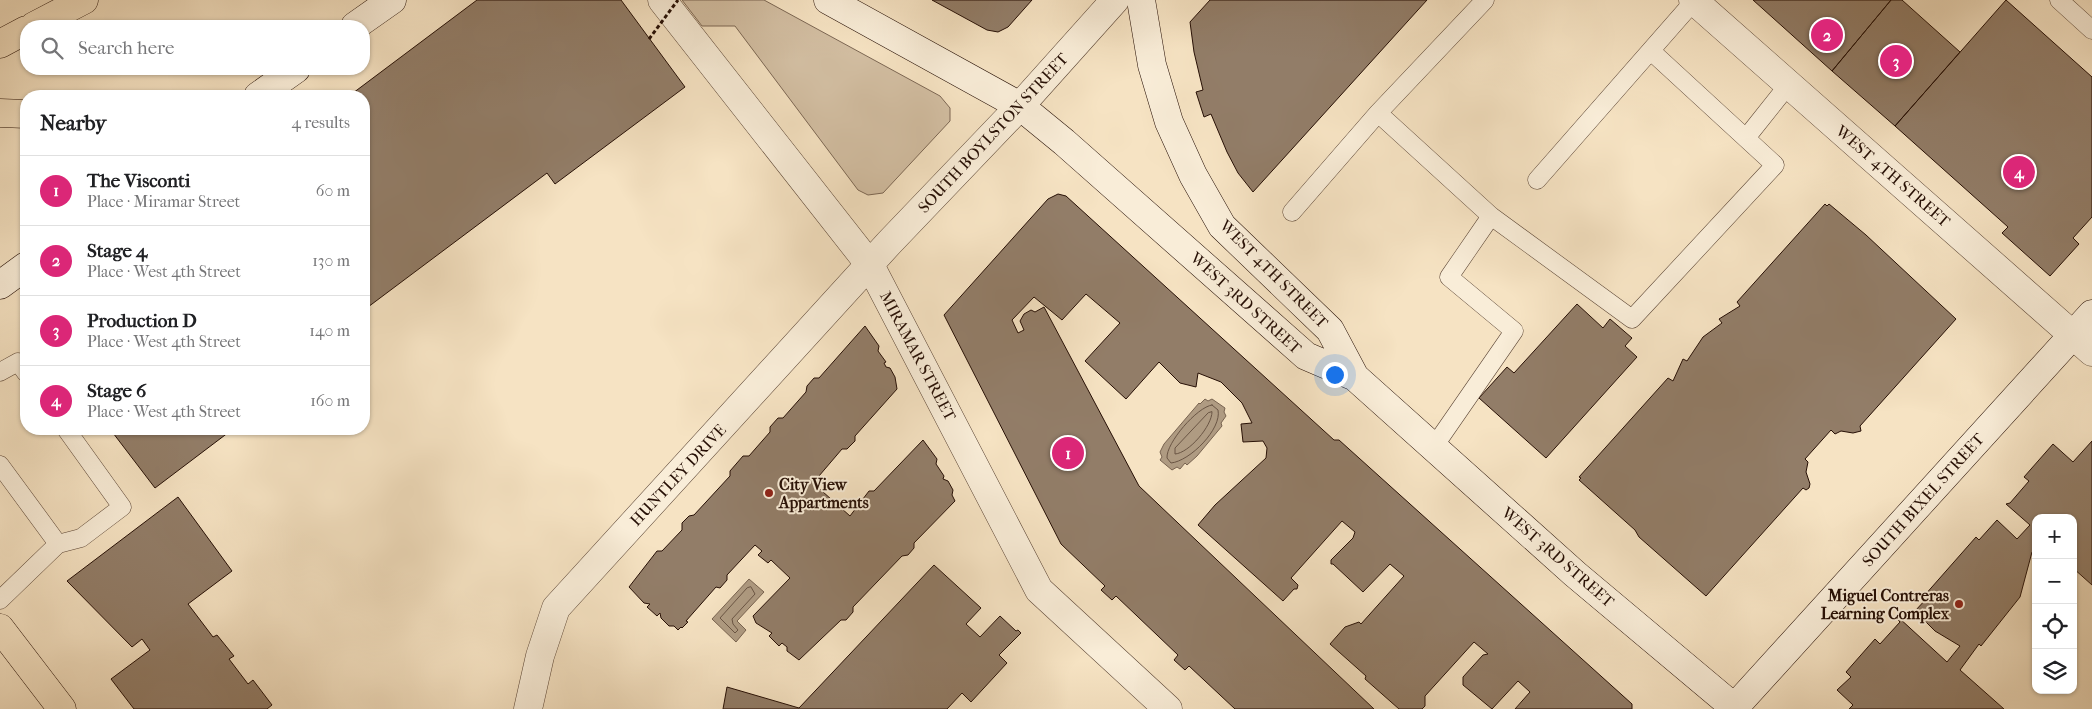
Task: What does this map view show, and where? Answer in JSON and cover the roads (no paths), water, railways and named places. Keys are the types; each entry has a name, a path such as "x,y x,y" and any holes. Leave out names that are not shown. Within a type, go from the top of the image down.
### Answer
{"main road":[{"path":"46,20 84,0"},
{"path":"0,44 20,33"},
{"path":"0,113 20,114"},
{"path":"3,639 62,709"}],"street":[{"path":"364,20 392,0"},
{"name":"MIRAMAR STREET","path":"662,0 870,265 1040,590 1168,709"},
{"name":"WEST 3RD STREET","path":"828,0 1020,106 1064,142 1306,356 1355,377 1575,574 1734,709"},
{"name":"SOUTH BOYLSTON STREET","path":"870,265 1020,106 1115,0"},
{"name":"WEST 4TH STREET","path":"1141,0 1152,65 1169,122 1192,175 1222,226 1330,330 1355,377"},
{"name":"WEST 4TH STREET","path":"1694,1 2083,343"},
{"path":"266,90 288,75"},
{"name":"HUNTLEY DRIVE","path":"528,709 540,656 556,608 870,265"},
{"path":"0,285 20,270"},
{"name":"SOUTH BIXEL STREET","path":"1734,709 2083,343 2092,314"}],"lane":[{"path":"1292,212 1378,113 1485,0"},
{"path":"2058,0 2092,30"},
{"path":"1537,180 1694,1"},
{"path":"1378,113 1491,216 1632,320 1775,165 1650,51"},
{"path":"1746,138 1789,84"},
{"path":"1433,448 1514,331 1449,277 1491,216"},
{"path":"0,372 18,362 20,365"},
{"path":"0,600 58,544 81,538 122,507 70,435"},
{"path":"0,465 58,544"}],"water":[{"path":"1205,399 1208,401 1212,399 1225,408 1226,416 1221,423 1222,426 1187,465 1185,463 1180,469 1177,467 1172,470 1160,460 1162,457 1160,452 1164,444 1199,403"},
{"path":"749,579 764,592 737,621 746,630 736,642 712,619"}],"place":[{"name":"Stage 4","path":"1827,35"},
{"name":"Production D","path":"1896,61"},
{"name":"Stage 6","path":"2019,172"},
{"name":"The Visconti","path":"1068,453"},
{"name":"City View Appartments","path":"769,493"},
{"name":"Miguel Contreras Learning Complex","path":"1959,604"}]}
